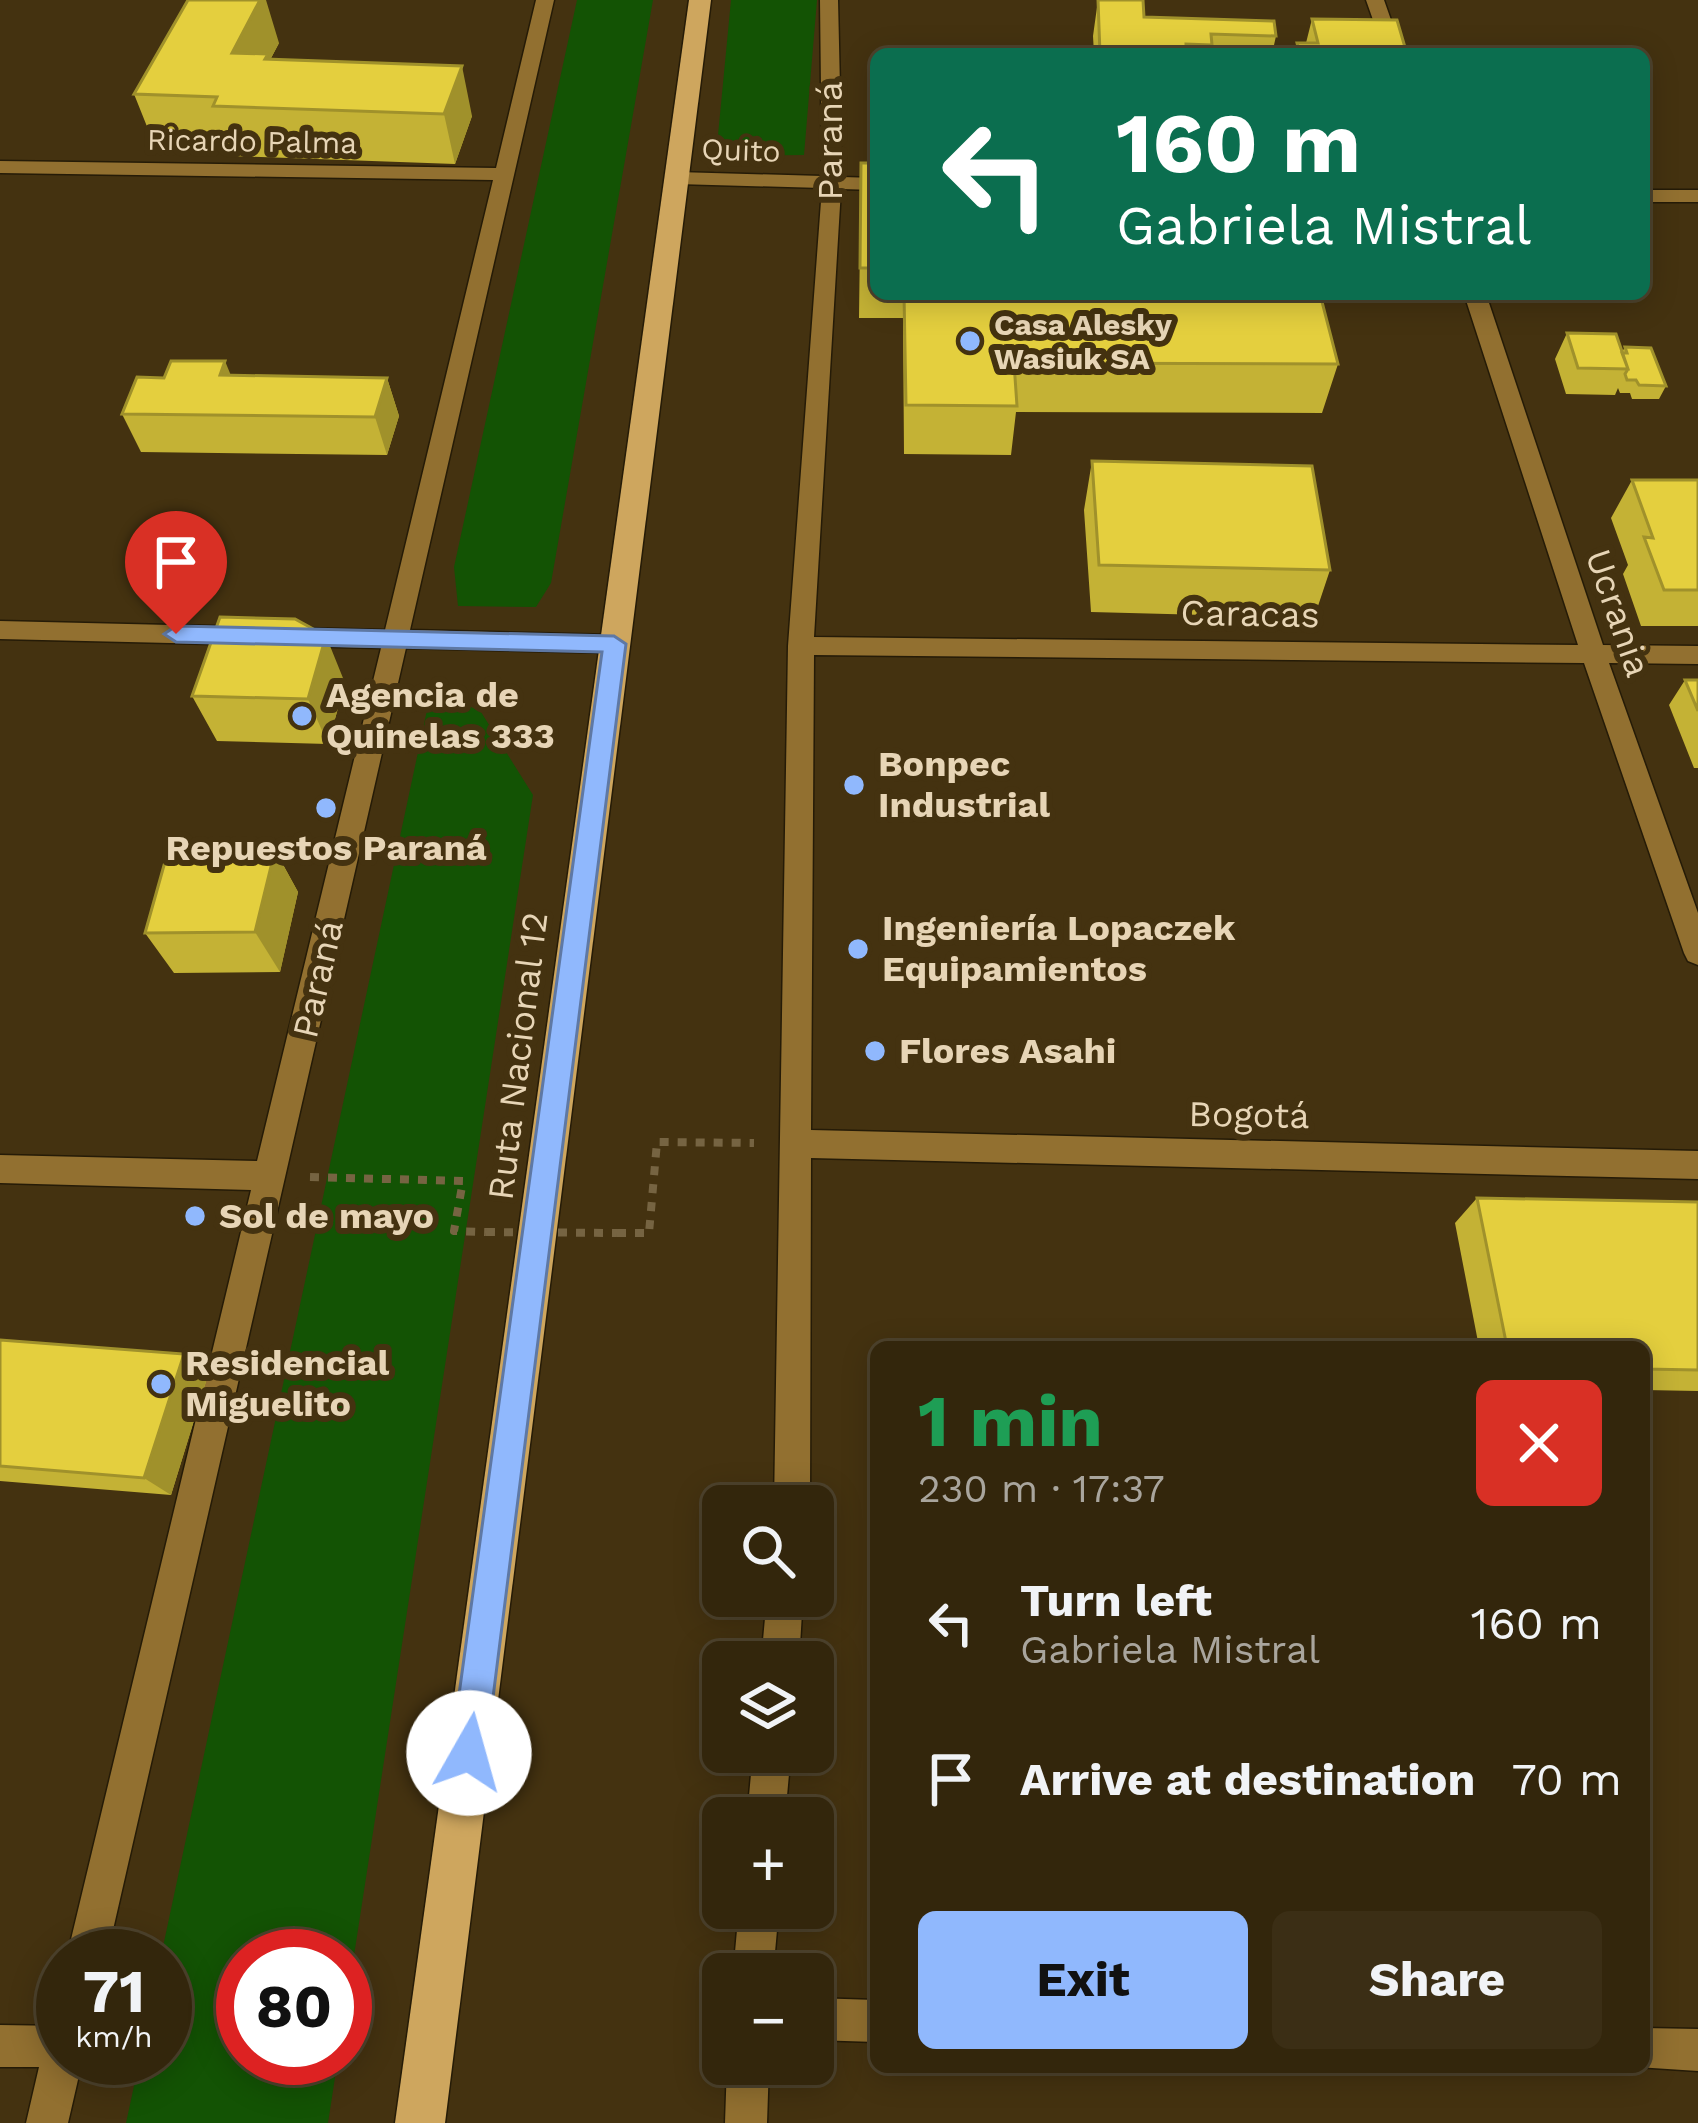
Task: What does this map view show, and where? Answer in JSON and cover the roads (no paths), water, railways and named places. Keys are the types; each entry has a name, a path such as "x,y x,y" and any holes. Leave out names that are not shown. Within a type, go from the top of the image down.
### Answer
{"highway":[{"name":"Ruta Nacional 12","path":"420,2123 700,0"}],"street":[{"name":"Paraná","path":"93,1929 545,0"},
{"name":"Paraná","path":"792,1485 801,646 832,183 829,0"},
{"path":"1375,0 1392,48"},
{"name":"Ricardo Palma","path":"0,167 502,174"},
{"name":"Quito","path":"677,178 870,184"},
{"path":"1650,196 1698,196"},
{"name":"Ucrania","path":"1477,300 1698,953"},
{"path":"0,630 614,644"},
{"name":"Caracas","path":"801,646 1698,655"},
{"name":"Bogotá","path":"798,1144 1698,1165"},
{"path":"0,1168 273,1176"},
{"path":"834,2020 870,2021"},
{"path":"0,2046 36,2049"},
{"path":"1650,2049 1698,2050"},
{"path":"47,2123 55,2085"},
{"path":"746,2123 747,2085"}],"place":[{"name":"Casa Alesky Wasiuk SA","path":"970,341"},
{"name":"Agencia de Quinelas 333","path":"302,716"},
{"name":"Bonpec Industrial","path":"854,785"},
{"name":"Repuestos Paraná","path":"326,808"},
{"name":"Ingeniería Lopaczek Equipamientos","path":"858,949"},
{"name":"Flores Asahi","path":"875,1051"},
{"name":"Sol de mayo","path":"195,1216"},
{"name":"Residencial Miguelito","path":"161,1384"}]}
